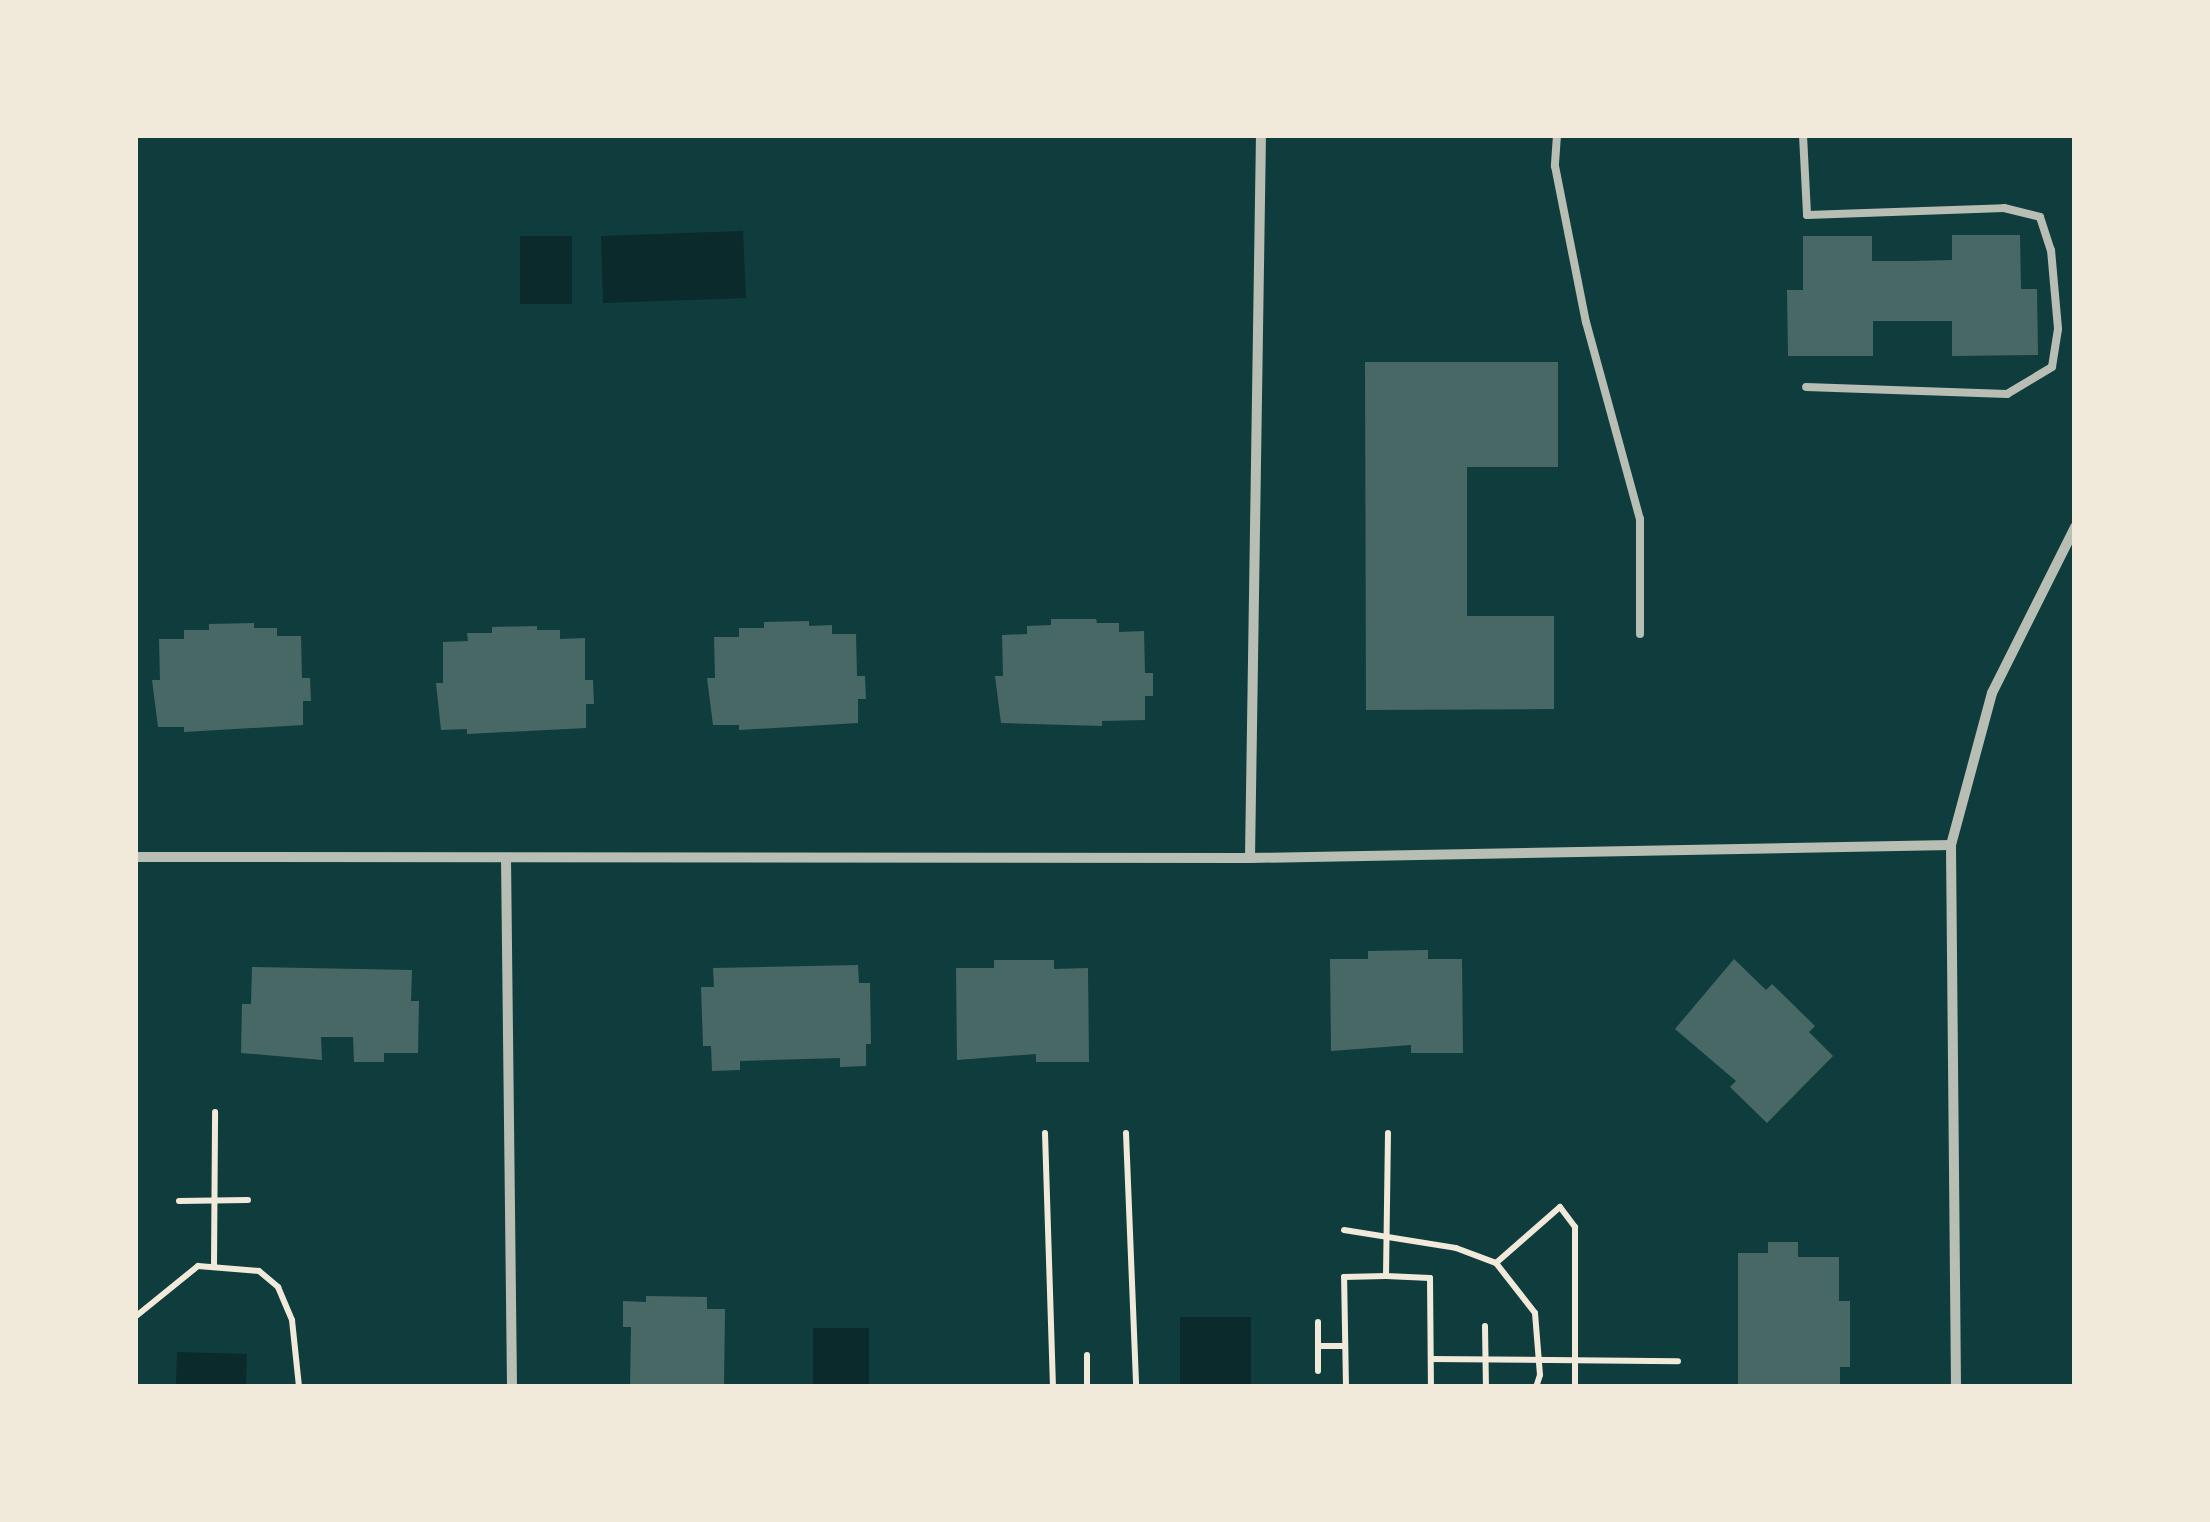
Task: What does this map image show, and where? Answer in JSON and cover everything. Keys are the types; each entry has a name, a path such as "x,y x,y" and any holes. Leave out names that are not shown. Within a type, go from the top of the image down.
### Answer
{"street":[{"path":"1250,858 1261,135"},
{"path":"1956,1387 1951,845 1992,693 2075,527"},
{"path":"135,856 1250,858 1951,845"},
{"path":"506,858 512,1387"}],"lane":[{"path":"1557,135 1555,166 1586,322 1640,519 1640,634"},
{"path":"1803,135 1808,214 2004,208 2040,217 2051,250 2058,330 2052,367 2007,394 1806,387"}],"path":[{"path":"214,1266 215,1112"},
{"path":"1044,1134 1053,1387"},
{"path":"1126,1134 1136,1387"},
{"path":"1386,1276 1388,1134"},
{"path":"179,1202 248,1200"},
{"path":"1496,1263 1560,1207 1575,1227 1574,1387"},
{"path":"1344,1230 1456,1248 1496,1263 1535,1313 1536,1387"},
{"path":"135,1317 198,1266 259,1271 278,1288 292,1320 299,1387"},
{"path":"1346,1387 1344,1276 1430,1278 1431,1387"},
{"path":"1318,1322 1318,1371"},
{"path":"1485,1326 1486,1387"},
{"path":"1318,1346 1346,1346"},
{"path":"1087,1355 1087,1387"},
{"path":"1431,1359 1678,1361"}],"water":[{"path":"743,231 746,298 603,303 601,236"},
{"path":"520,236 572,236 572,304 520,304"},
{"path":"1180,1317 1251,1317 1251,1387 1180,1387"},
{"path":"813,1328 869,1328 869,1387 813,1387"},
{"path":"177,1352 247,1354 246,1387 176,1387"}],"building":[{"path":"1952,235 2020,235 2021,289 2037,289 2038,355 1952,356 1952,321 1873,321 1873,356 1788,356 1787,290 1803,290 1803,236 1872,236 1872,261 1912,261 1952,260"},
{"path":"1365,362 1558,362 1558,467 1467,467 1467,616 1554,616 1554,709 1366,710"},
{"path":"1051,619 1096,619 1097,623 1119,623 1119,632 1144,631 1145,673 1153,673 1153,696 1145,696 1145,720 1102,721 1102,726 1001,723 995,676 1003,676 1002,635 1027,634 1027,626 1051,625"},
{"path":"809,621 809,626 832,625 832,634 856,634 857,676 865,676 866,699 858,699 858,723 739,730 739,725 713,725 707,678 715,678 714,637 739,637 739,628 764,628 764,622"},
{"path":"254,623 254,628 277,628 277,636 301,636 302,678 310,678 311,701 303,701 303,725 184,732 184,727 158,727 152,680 160,680 159,639 184,639 184,630 209,630 209,624"},
{"path":"537,626 537,630 560,630 560,639 585,638 585,680 593,680 594,704 586,704 586,728 467,734 467,729 441,730 436,683 443,683 443,642 468,641 467,633 492,633 492,627"},
{"path":"1428,950 1428,959 1462,959 1463,1053 1411,1053 1411,1045 1331,1051 1330,959 1368,959 1368,951"},
{"path":"1734,959 1766,990 1772,984 1815,1026 1809,1032 1833,1056 1767,1123 1730,1087 1736,1081 1675,1029"},
{"path":"994,960 1054,960 1054,969 1088,968 1089,1062 1036,1062 1036,1054 957,1060 956,968 994,968"},
{"path":"858,965 859,983 870,983 871,1044 866,1044 866,1066 840,1067 840,1058 740,1061 740,1070 712,1071 711,1046 703,1046 701,987 714,987 713,968"},
{"path":"252,967 412,970 411,1001 419,1001 418,1053 384,1053 384,1062 354,1062 353,1037 321,1037 322,1060 241,1053 242,1004 251,1004"},
{"path":"1768,1242 1798,1242 1798,1257 1839,1257 1839,1301 1850,1301 1850,1367 1840,1367 1840,1387 1738,1387 1738,1253 1768,1253"},
{"path":"646,1296 707,1297 707,1309 725,1309 724,1387 630,1387 631,1327 623,1327 623,1301 646,1302"}]}
